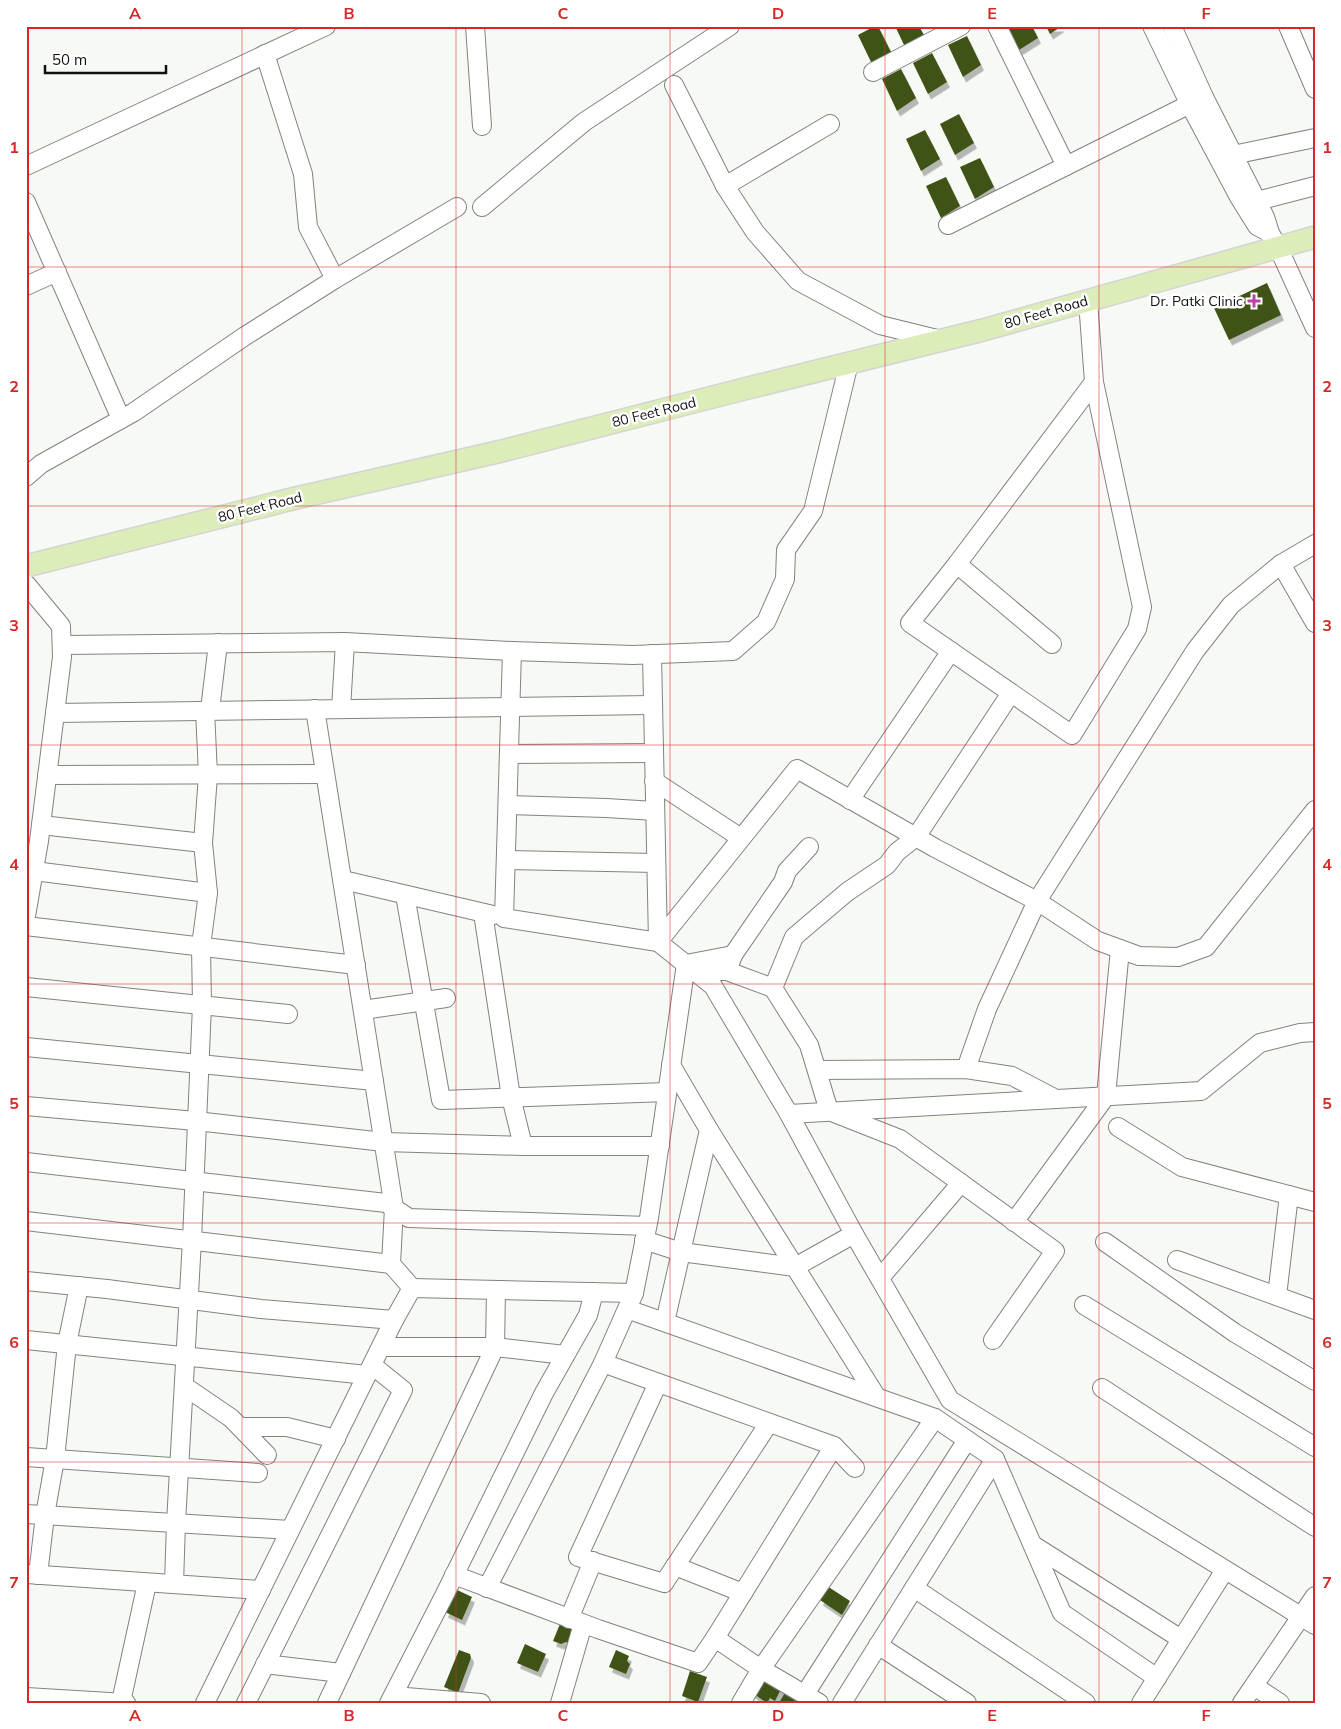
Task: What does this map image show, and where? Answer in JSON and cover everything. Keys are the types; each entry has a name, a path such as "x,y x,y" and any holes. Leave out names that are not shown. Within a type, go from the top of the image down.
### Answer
{"main road":[{"name":"80 Feet Road","path":"26,566 292,498 502,451 941,340 1088,301 1274,240 1315,237"}],"street":[{"path":"26,166 326,26"},
{"path":"474,26 482,126"},
{"path":"482,207 584,122 730,26"},
{"path":"873,72 961,26"},
{"path":"997,26 1066,166"},
{"path":"1152,26 1197,101 1233,155 1265,217 1315,328"},
{"path":"1172,26 1197,101 1239,198 1257,226 1274,240"},
{"path":"1294,28 1315,89"},
{"path":"265,54 303,174 308,227 335,279"},
{"path":"674,85 725,186 755,232 798,280 880,325 941,340"},
{"path":"948,225 1197,101"},
{"path":"725,186 830,124"},
{"path":"1233,155 1315,138"},
{"path":"1257,201 1315,186"},
{"path":"26,202 121,419"},
{"path":"26,478 42,464 134,412 245,336 335,279 457,207"},
{"path":"26,286 57,272"},
{"path":"1088,301 1094,382 1142,607 1138,629 1072,735 910,623 957,564 1094,382"},
{"path":"62,644 345,642 634,655 733,651 766,622 785,579 786,550 813,511 849,363"},
{"path":"966,1069 987,1009 1036,902 1195,651 1232,605 1281,564 1315,544"},
{"path":"957,564 1052,644"},
{"path":"1281,564 1315,623"},
{"path":"26,584 62,626 62,657 48,775 26,916"},
{"path":"341,709 345,642"},
{"path":"205,710 210,710 218,643"},
{"path":"504,918 512,651"},
{"path":"850,800 951,651"},
{"path":"652,654 658,942"},
{"path":"773,988 794,937 847,892 888,865 897,852 916,837 1011,693"},
{"path":"55,713 652,705"},
{"path":"315,709 394,1208 391,1264"},
{"path":"174,1584 195,1182 202,1005 202,946 208,893 203,843 208,775 205,710"},
{"path":"509,754 653,752"},
{"path":"658,942 797,769 916,837 1036,902 1098,941 1139,956 1178,957 1206,947 1315,810"},
{"path":"48,775 325,774"},
{"path":"654,781 741,838"},
{"path":"508,805 655,811"},
{"path":"41,825 203,843"},
{"path":"730,963 783,882 787,871 809,847"},
{"path":"507,860 656,863"},
{"path":"34,871 208,893"},
{"path":"343,880 504,918 658,942 713,986 789,1114 854,1234 950,1400 1308,1620"},
{"path":"405,895 441,1100 667,1092"},
{"path":"483,913 511,1097 524,1146"},
{"path":"26,926 356,965"},
{"path":"1014,1222 1106,1096 1120,949"},
{"path":"691,968 730,963 773,988 809,1045 829,1111"},
{"path":"488,1588 604,1363 631,1301 646,1233 671,1064 691,968"},
{"path":"26,987 288,1014"},
{"path":"363,1010 446,998"},
{"path":"789,1114 1201,1091 1260,1043 1300,1033 1315,1032"},
{"path":"26,1047 374,1080"},
{"path":"671,1064 709,1130 876,1396"},
{"path":"817,1070 966,1069 1012,1076 1056,1099"},
{"path":"26,1106 196,1121 384,1142 524,1146 660,1146"},
{"path":"829,1111 900,1139 1055,1251 993,1340"},
{"path":"1118,1127 1182,1167 1315,1202"},
{"path":"665,1322 709,1130"},
{"path":"26,1162 386,1203 409,1218 646,1233 681,1252 795,1267 854,1234"},
{"path":"880,1278 961,1183"},
{"path":"1277,1296 1289,1195"},
{"path":"26,1221 391,1264 412,1288 594,1292 631,1301 665,1322 935,1418 995,1459 1062,1613 1157,1678"},
{"path":"1105,1242 1235,1333 1315,1381"},
{"path":"1177,1260 1315,1310"},
{"path":"26,1281 261,1309 394,1320"},
{"path":"80,1286 67,1344 55,1459 32,1575 261,1590"},
{"path":"205,1703 394,1320 412,1288"},
{"path":"327,1703 495,1348 496,1290"},
{"path":"481,1703 391,1699 501,1477 588,1315 594,1292"},
{"path":"1084,1304 1315,1447"},
{"path":"26,1340 186,1356 370,1370 403,1390 246,1703"},
{"path":"381,1347 495,1348 565,1355"},
{"path":"604,1363 834,1446 855,1468"},
{"path":"658,1383 578,1557 664,1583 769,1423"},
{"path":"184,1386 231,1418 267,1455"},
{"path":"1102,1388 1315,1527"},
{"path":"741,1703 761,1668 935,1418"},
{"path":"240,1426 287,1427 336,1439"},
{"path":"715,1638 812,1699 967,1440"},
{"path":"454,1575 576,1621 698,1663 834,1446"},
{"path":"26,1457 258,1473"},
{"path":"842,1703 995,1459"},
{"path":"26,1514 290,1530"},
{"path":"1033,1546 1181,1639"},
{"path":"560,1703 576,1621 593,1561"},
{"path":"675,1566 743,1594"},
{"path":"1141,1703 1225,1570"},
{"path":"120,1702 147,1582"},
{"path":"914,1588 1086,1703"},
{"path":"1242,1703 1308,1620 1315,1596"},
{"path":"878,1645 967,1703"},
{"path":"265,1664 341,1673"},
{"path":"1254,1686 1280,1703"},
{"path":"26,1696 126,1703"}],"building":[{"path":"878,26 892,54 873,66 858,35"},
{"path":"895,26 919,26 925,37 906,49"},
{"path":"1007,26 1032,26 1038,38 1019,50"},
{"path":"1046,26 1062,26 1050,34"},
{"path":"967,36 981,65 963,77 948,45"},
{"path":"932,53 947,82 928,94 913,63"},
{"path":"901,69 916,98 897,111 882,79"},
{"path":"959,114 974,143 955,155 940,124"},
{"path":"925,130 940,159 921,171 906,139"},
{"path":"980,158 994,187 975,199 960,167"},
{"path":"946,177 960,206 941,218 926,186"},
{"path":"1267,283 1281,315 1229,340 1214,308"},
{"path":"827,1586 850,1601 842,1615 820,1600"},
{"path":"455,1589 472,1597 462,1620 445,1612"},
{"path":"562,1619 580,1627 573,1645 566,1642 561,1644 553,1641"},
{"path":"525,1644 546,1654 538,1672 517,1663"},
{"path":"459,1650 470,1654 471,1658 458,1693 444,1687"},
{"path":"616,1650 629,1656 627,1661 630,1664 626,1674 609,1667"},
{"path":"690,1671 707,1677 698,1702 682,1696"},
{"path":"764,1673 783,1685 775,1701 770,1698 767,1703 751,1692"},
{"path":"788,1687 800,1694 794,1703 779,1703"}],"place":[{"name":"Dr. Patki Clinic","path":"1254,301"}]}
